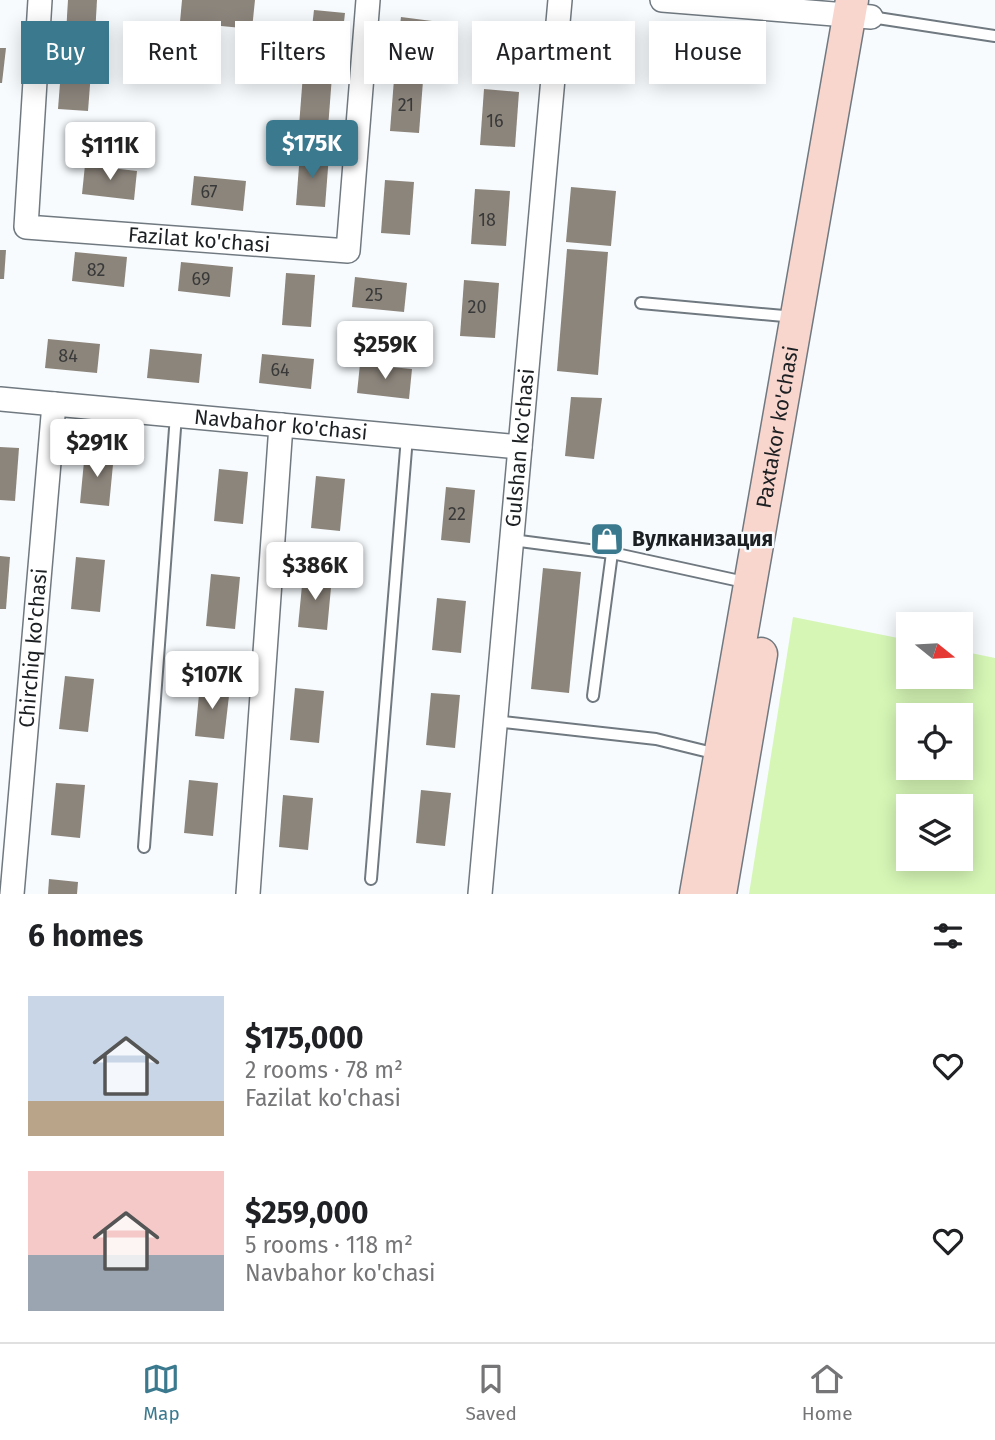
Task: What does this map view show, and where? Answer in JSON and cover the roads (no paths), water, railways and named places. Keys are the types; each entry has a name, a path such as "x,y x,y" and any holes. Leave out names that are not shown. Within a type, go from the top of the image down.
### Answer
{"main road":[{"name":"Paxtakor ko'chasi","path":"696,894 798,317 861,8"},
{"name":"Paxtakor ko'chasi","path":"719,894 861,8"}],"street":[{"name":"Fazilat ko'chasi","path":"40,0 26,227 348,251 368,0"},
{"name":"Gulshan ko'chasi","path":"480,894 560,0"},
{"path":"662,0 861,8"},
{"name":"Navbahor ko'chasi","path":"0,399 520,447"},
{"name":"Chirchiq ko'chasi","path":"12,894 54,404"},
{"path":"248,894 281,425"}],"lane":[{"path":"861,8 995,36"},
{"path":"641,303 798,317"},
{"path":"144,847 176,415"},
{"path":"371,879 407,437"},
{"path":"512,540 612,553 751,584"},
{"path":"593,696 612,553"},
{"path":"495,721 656,739 720,755"}],"place":[{"name":"Вулканизация","path":"607,539"}]}
